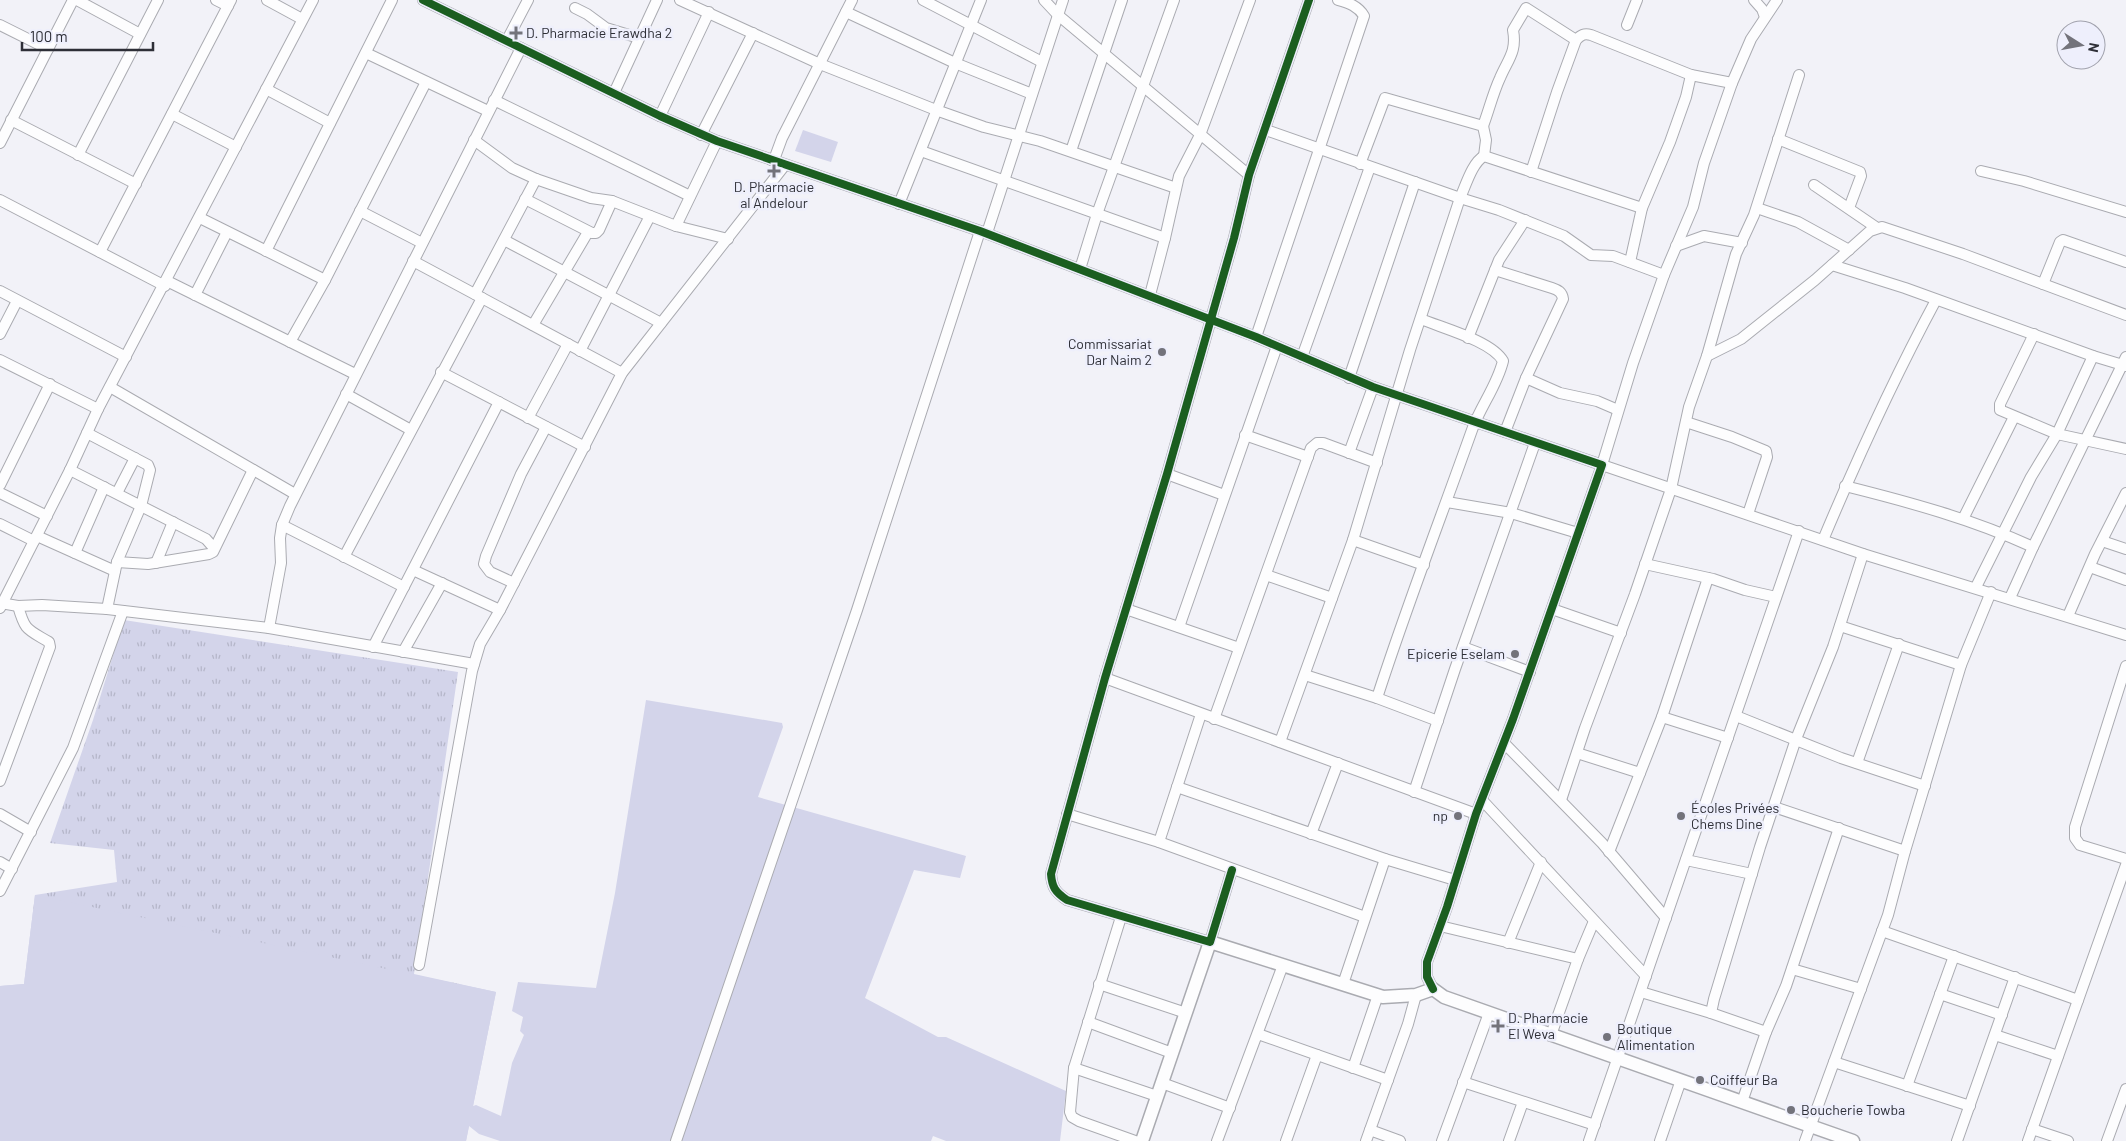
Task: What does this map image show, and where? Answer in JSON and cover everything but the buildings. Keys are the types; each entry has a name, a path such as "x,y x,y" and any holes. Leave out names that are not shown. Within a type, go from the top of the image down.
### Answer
{"main road":[{"path":"1142,1141 1210,942 1389,998 1416,996 1433,989 1440,995 1489,1013 1853,1141"}],"street":[{"path":"0,143 73,0"},
{"path":"77,0 140,34"},
{"path":"78,155 158,0"},
{"path":"100,252 229,3 216,0"},
{"path":"267,0 302,19"},
{"path":"313,0 166,283 98,409 88,434 1,605 42,605 107,609 269,628 474,664"},
{"path":"266,251 392,0"},
{"path":"423,0 701,135 983,232 1150,295 1278,346 1373,387 1863,554 1976,587 2126,635"},
{"path":"507,40 528,0"},
{"path":"614,93 657,0"},
{"path":"680,0 820,64 936,110 984,127 1040,140 1176,188"},
{"path":"840,0 955,63 1032,94"},
{"path":"923,0 1042,62"},
{"path":"900,204 981,0"},
{"path":"1044,0 1058,14 1249,175"},
{"path":"676,1141 857,610 983,232 1004,182 1063,0"},
{"path":"1071,151 1122,0"},
{"path":"1080,269 1097,214 1174,0"},
{"path":"1150,295 1176,188 1184,165 1200,135 1250,0"},
{"path":"1232,870 1210,942 1067,900 1052,887 1051,874 1105,678 1167,474 1211,320 1249,175 1309,0"},
{"path":"1256,338 1364,16 1355,6 1338,0"},
{"path":"1626,25 1637,0"},
{"path":"1754,0 1762,9 1765,17"},
{"path":"1433,989 1427,977 1426,962 1440,926 1476,814 1530,672 1602,465 1618,410 1664,275 1693,206 1704,163 1732,83 1751,39 1777,0"},
{"path":"1280,742 1352,540 1460,198 1480,158 1484,156 1486,140 1483,126 1500,78 1513,51 1515,43 1513,30 1528,4 1576,40"},
{"path":"771,160 775,157 849,6"},
{"path":"575,8 606,28 639,38"},
{"path":"660,116 709,12"},
{"path":"0,25 48,49"},
{"path":"701,135 754,33"},
{"path":"1531,172 1556,92 1576,40 1581,35 1591,35 1691,75 1732,83"},
{"path":"269,628 281,563 280,538 282,525 355,374 521,48"},
{"path":"366,53 488,111"},
{"path":"1630,262 1642,208 1670,142 1686,97 1691,75"},
{"path":"1561,800 1576,753 1671,489 1689,407 1707,356 1736,254 1756,208 1800,75"},
{"path":"290,342 325,280 426,82"},
{"path":"266,89 330,123"},
{"path":"1302,357 1385,98 1483,126"},
{"path":"494,100 690,196"},
{"path":"172,114 236,147"},
{"path":"11,120 136,184"},
{"path":"1266,130 1524,220 1564,236 1591,255 1613,256 1664,275"},
{"path":"1778,139 1860,172 1861,176 1849,208"},
{"path":"474,140 512,168 536,180 585,196 612,201 676,226 728,239"},
{"path":"676,226 717,141"},
{"path":"921,151 1165,238"},
{"path":"1484,156 1642,208"},
{"path":"419,964 474,664 480,644 500,610 585,448 622,373 785,165"},
{"path":"1981,171 2024,181 2126,212"},
{"path":"344,557 441,372 504,240 536,180"},
{"path":"1349,378 1415,182"},
{"path":"1814,185 1877,228 1889,228 2126,314"},
{"path":"525,199 588,232 596,233 612,201"},
{"path":"0,200 100,252 166,283 195,294 355,374"},
{"path":"1756,208 1798,222 1849,250"},
{"path":"360,211 422,242"},
{"path":"580,351 650,216"},
{"path":"200,218 325,280"},
{"path":"1468,338 1495,270 1524,220"},
{"path":"1707,356 1741,339 1877,228"},
{"path":"195,294 227,232"},
{"path":"533,325 588,232"},
{"path":"1676,246 1704,236 1742,243"},
{"path":"504,240 661,323"},
{"path":"2043,284 2060,242 2063,240 2126,262"},
{"path":"413,261 622,373"},
{"path":"1832,265 1905,288 2093,356 2125,363 2084,440 2032,547 2010,598"},
{"path":"1495,270 1558,290 1562,294 1563,299 1526,378 1504,432"},
{"path":"0,292 126,357"},
{"path":"0,334 17,300"},
{"path":"1823,540 1846,486 1936,300"},
{"path":"1377,698 1475,422 1501,371 1503,361 1500,356 1486,346 1421,319"},
{"path":"2034,334 2000,404 2000,410 2057,434 2126,449"},
{"path":"528,418 568,344"},
{"path":"1179,628 1245,435 1278,346"},
{"path":"1976,587 2031,476 2057,434 2093,356"},
{"path":"0,360 98,409"},
{"path":"441,372 585,448"},
{"path":"1526,378 1560,393 1597,401 1618,410"},
{"path":"0,485 50,384"},
{"path":"110,387 296,494"},
{"path":"1348,453 1373,387"},
{"path":"346,394 411,430"},
{"path":"373,647 499,402"},
{"path":"1963,519 2014,417"},
{"path":"1686,422 1732,437 1766,451 1767,457 1748,514"},
{"path":"514,583 490,572 484,564 521,474 546,427"},
{"path":"88,434 148,465 150,470 141,506 116,567 107,609"},
{"path":"1245,435 1308,457"},
{"path":"1214,718 1311,448 1317,443 1322,443 1377,463"},
{"path":"1414,792 1463,647 1536,443"},
{"path":"117,493 135,458"},
{"path":"70,470 206,539 213,547"},
{"path":"0,524 35,539 116,567 156,563 209,554 212,552 252,470"},
{"path":"1167,474 1224,495"},
{"path":"1846,486 1963,519 2002,533 2032,547"},
{"path":"75,553 104,487"},
{"path":"0,493 47,516"},
{"path":"2068,616 2126,493"},
{"path":"1447,502 1511,514 1578,533"},
{"path":"156,563 173,522"},
{"path":"282,525 404,587"},
{"path":"1589,1141 1799,531"},
{"path":"1352,540 1424,565"},
{"path":"2102,541 2126,549"},
{"path":"1711,1013 1752,874 1796,739 1840,626 1863,554"},
{"path":"1645,564 1708,578 1745,590 1776,597"},
{"path":"2090,567 2126,580"},
{"path":"413,570 500,610"},
{"path":"1266,575 1332,598"},
{"path":"1609,852 1662,717 1708,578"},
{"path":"403,652 442,582"},
{"path":"1805,1141 1882,931 1961,665 1991,592"},
{"path":"0,781 50,652 48,642 27,629 23,623 18,606"},
{"path":"1552,608 1620,633"},
{"path":"1126,609 1239,648"},
{"path":"0,891 73,748 123,611"},
{"path":"1840,626 1961,665"},
{"path":"1856,763 1899,644"},
{"path":"1463,647 1530,672"},
{"path":"2126,666 2074,827 2075,838 2080,846 2126,859"},
{"path":"1305,675 1377,698 1438,721"},
{"path":"1105,678 1476,814"},
{"path":"1159,842 1201,714"},
{"path":"1736,716 1856,763 1925,786"},
{"path":"1662,717 1728,738"},
{"path":"1504,744 1561,800 1666,918"},
{"path":"1576,753 1640,773"},
{"path":"1311,834 1338,764"},
{"path":"1178,787 1385,859 1455,880"},
{"path":"1482,800 1646,976"},
{"path":"1774,807 1905,851"},
{"path":"0,814 31,832"},
{"path":"1067,814 1159,842 1365,917"},
{"path":"1742,1102 1766,1032 1792,969 1839,828"},
{"path":"1343,984 1385,859"},
{"path":"1686,860 1752,874"},
{"path":"0,862 12,869"},
{"path":"1508,943 1541,862"},
{"path":"2028,1141 2126,865"},
{"path":"1121,917 1074,1068 1070,1103 1072,1117 1135,1141"},
{"path":"1551,1035 1578,959 1594,921"},
{"path":"1440,926 1578,959"},
{"path":"1882,931 2078,1000"},
{"path":"1907,1086 1954,956"},
{"path":"1218,1141 1283,965"},
{"path":"1792,969 1861,989"},
{"path":"1957,1141 2014,977"},
{"path":"1100,984 1186,1013"},
{"path":"1641,992 1766,1032"},
{"path":"1940,994 2002,1015"},
{"path":"1353,1068 1378,995"},
{"path":"1366,1141 1408,1024 1416,996"},
{"path":"1442,1141 1489,1013"},
{"path":"1088,1022 1172,1053"},
{"path":"1258,1034 1388,1080"},
{"path":"1995,1035 2058,1056"},
{"path":"1286,1141 1317,1055"},
{"path":"1834,1062 1970,1106"},
{"path":"1074,1068 1157,1096"},
{"path":"1660,1141 1681,1080"},
{"path":"1162,1082 1230,1108"},
{"path":"1463,1082 1594,1125"},
{"path":"2107,1141 2126,1089"},
{"path":"1509,1141 1523,1102"},
{"path":"2032,1129 2068,1141"},
{"path":"1370,1130 1400,1141"}],"green space":[{"path":"803,130 838,142 831,162 795,151"},
{"path":"124,620 458,672 414,974 496,992 466,1141 0,1141 0,986 24,984 35,895 117,882 114,850 50,843 93,720"},
{"path":"646,700 782,723 783,727 758,797 966,856 960,878 914,870 865,998 938,1037 946,1037 1066,1091 1060,1141 946,1141 933,1136 931,1141 500,1141 479,1134 469,1126 466,1141 0,1141 0,986 24,984 35,895 496,992 473,1106 476,1105 501,1116 512,1063 524,1035 520,1031 523,1017 512,1011 518,982 596,988 615,893"}],"cycle path":[{"path":"423,0 660,116 717,141 980,231 1256,337 1373,387 1602,465 1513,719 1476,814 1447,907 1427,962 1427,977 1433,989"},
{"path":"1232,870 1210,942 1067,900 1055,889 1051,874 1105,678 1167,474 1234,238 1249,175 1309,0"}],"place":[{"name":"D. Pharmacie Erawdha 2","path":"516,33"},
{"name":"D. Pharmacie al Andelour","path":"774,171"},
{"name":"Commissariat Dar Naim 2","path":"1162,352"},
{"name":"Epicerie Eselam","path":"1515,654"},
{"name":"np","path":"1458,816"},
{"name":"Écoles Privées Chems Dine","path":"1681,816"},
{"name":"D. Pharmacie El Weva","path":"1498,1026"},
{"name":"Boutique Alimentation","path":"1607,1037"},
{"name":"Coiffeur Ba","path":"1700,1080"},
{"name":"Boucherie Towba","path":"1791,1110"}]}
